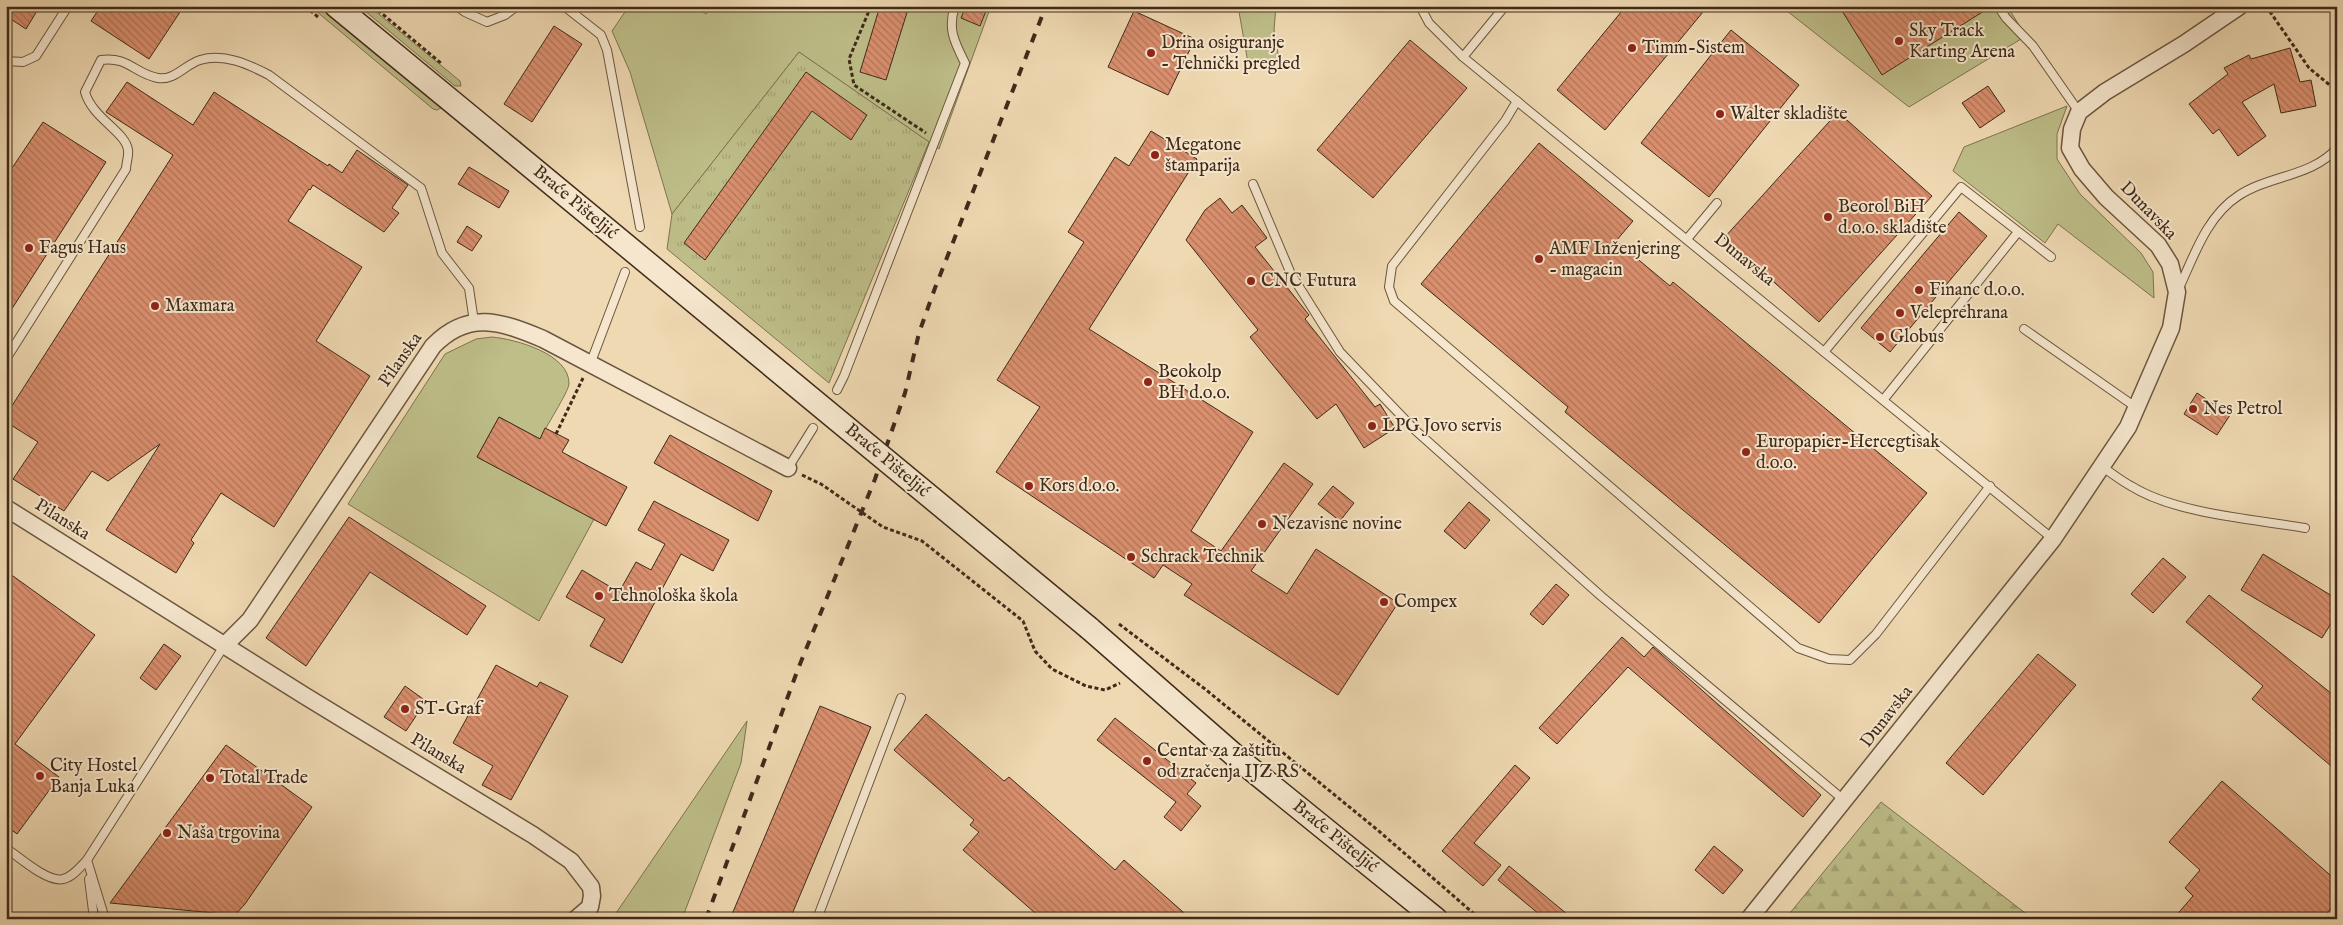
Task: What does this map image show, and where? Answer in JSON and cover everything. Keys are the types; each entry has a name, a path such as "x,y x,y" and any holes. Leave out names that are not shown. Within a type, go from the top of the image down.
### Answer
{"street":[{"name":"Braće Pišteljić","path":"336,6 1089,628 1241,760 1436,919"},
{"path":"2079,112 2104,92 2184,44 2240,6"},
{"name":"Dunavska","path":"1749,919 2054,539 2128,428 2171,328 2177,292 2170,264 2158,245 2106,197 2082,169 2070,148 2072,129 2079,112"},
{"name":"Pilanska","path":"224,646 250,620 433,346 444,335 458,326 474,322 491,323 525,331 591,362 788,468"},
{"name":"Pilanska","path":"6,508 224,646 533,835 571,861 591,886 592,896 590,907 576,919"}],"lane":[{"path":"6,61 23,62 36,56 68,6"},
{"path":"457,6 486,22 505,15 516,6"},
{"path":"564,6 600,35 608,50 640,227"},
{"path":"837,390 965,64 951,36 951,19 955,6"},
{"name":"Dunavska","path":"1420,6 1429,23 1463,57 2054,539"},
{"path":"1463,57 1505,6"},
{"path":"1998,6 2006,18 2033,46 2079,112"},
{"path":"6,359 126,169 128,150 124,139 96,114 88,103 85,92 101,60 115,58 160,79 172,76 199,60 218,58 234,60 252,66 269,75 381,156 421,188 442,253 468,288 474,322"},
{"path":"1517,101 1505,121 1392,266 1389,287 1394,301 1798,648 1829,659 1850,660 1876,634 1990,486"},
{"path":"2177,292 2200,243 2218,213 2239,195 2300,172 2329,157 2337,148"},
{"path":"1253,184 1291,274 1340,352 1415,430 1601,596 1845,801"},
{"path":"1824,352 1961,187 2050,257"},
{"name":"Dunavska","path":"1687,239 1717,203"},
{"path":"1884,399 2018,232"},
{"path":"591,362 625,272"},
{"path":"2024,328 2137,408"},
{"path":"788,468 813,428"},
{"path":"2102,467 2132,487 2167,502 2206,511 2305,528"},
{"path":"6,848 37,870 57,880 65,879 76,872 87,860 224,646"},
{"path":"817,919 901,698"},
{"path":"87,860 94,919"},
{"path":"87,860 105,919"}],"path":[{"path":"2266,6 2309,68 2337,91"},
{"path":"869,7 849,59 854,85 935,140"},
{"path":"556,434 591,362"},
{"path":"788,468 821,484 883,527 922,541 1023,621 1035,651 1052,669 1086,686 1105,690 1121,682"},
{"path":"1116,622 1204,689 1373,826 1480,919"}],"green space":[{"path":"310,6 322,6 441,108 433,109"},
{"path":"359,6 369,6 460,81 461,86 455,86"},
{"path":"629,6 692,6 706,14 714,6 991,6 939,149 799,52 672,214 630,72 612,31"},
{"path":"1238,6 1276,6 1274,30 1279,59 1248,63"},
{"path":"1762,6 2007,6 2026,36 1909,107 1787,11"},
{"path":"799,52 929,142 829,383 667,249 672,214"},
{"path":"2067,106 2057,134 2057,159 2080,194 2141,253 2153,272 2154,298 2058,224 2045,243 1953,171 1964,147"},
{"path":"492,337 527,345 551,356 561,364 567,373 569,384 565,395 540,439 499,417 477,457 594,519 539,621 348,504 445,354 476,339"},
{"path":"747,721 741,763 682,919 612,919"},
{"path":"1881,802 2033,919 1785,919"}],"building":[{"path":"6,6 40,6 26,29 6,16"},
{"path":"101,6 184,6 149,59 91,21"},
{"path":"880,6 909,6 886,80 860,72"},
{"path":"966,6 988,6 980,26 961,18"},
{"name":"Timm-Sistem","path":"1626,6 1708,6 1605,130 1557,90"},
{"name":"Sky Track Karting Arena","path":"1839,6 1992,6 1882,75"},
{"name":"Drina osiguranje - Tehnički pregled","path":"1134,11 1195,39 1168,95 1108,67"},
{"path":"554,26 582,44 532,122 504,104"},
{"name":"Walter skladište","path":"1731,30 1799,85 1709,197 1641,143"},
{"path":"1410,40 1467,88 1373,198 1317,150"},
{"path":"2290,48 2300,82 2311,80 2316,106 2281,113 2274,84 2242,102 2266,136 2238,156 2219,129 2213,134 2189,104 2228,74 2224,68 2249,55 2251,59"},
{"path":"806,72 867,115 851,140 812,111 705,260 684,243"},
{"path":"127,82 193,125 214,92 328,166 329,164 342,173 357,150 408,185 392,208 399,213 384,232 313,185 288,221 362,267 316,341 370,376 274,527 221,493 191,540 194,543 176,573 106,530 160,444 108,481 92,471 64,511 13,479 38,442 6,422 6,415 173,155 106,112"},
{"path":"1988,86 2005,111 1980,128 1962,103"},
{"name":"Beorol BiH d.o.o. skladište","path":"1838,112 1932,196 1819,322 1724,238"},
{"name":"Fagus Haus","path":"43,122 106,162 6,318 6,177"},
{"path":"1151,131 1197,159 1089,329 1253,432 1191,531 1221,551 1284,463 1313,484 1251,571 1287,594 1316,549 1398,603 1338,695 1184,595 1192,584 1163,565 1154,578 996,472 1040,407 997,380 1084,242 1068,232 1115,157 1129,166"},
{"name":"Europapier-Hercegtisak d.o.o.","path":"1539,143 1633,221 1616,241 1670,286 1673,282 1927,493 1819,623 1565,412 1568,407 1421,284"},
{"path":"469,167 509,191 499,208 458,184"},
{"name":"CNC Futura","path":"1220,198 1232,213 1242,205 1267,238 1255,247 1309,315 1305,319 1375,407 1380,404 1395,428 1364,448 1336,404 1317,419 1250,337 1258,330 1186,240 1205,210"},
{"path":"1959,212 1987,236 1890,352 1861,328"},
{"path":"467,226 482,236 472,251 457,242"},
{"path":"2197,393 2230,415 2217,435 2184,414"},
{"path":"499,417 540,439 545,428 569,440 562,452 627,487 606,526 477,457"},
{"path":"670,435 772,491 758,521 654,463"},
{"path":"1333,486 1354,503 1340,521 1318,504"},
{"path":"654,501 729,540 713,571 681,554 622,663 590,646 605,619 566,597 582,570 619,592 636,562 651,570 665,544 638,530"},
{"path":"1469,502 1490,520 1465,549 1444,531"},
{"path":"349,517 486,606 467,635 370,572 306,666 266,638"},
{"path":"2263,554 2337,599 2337,614 2322,638 2241,590"},
{"path":"2163,558 2186,577 2153,613 2131,594"},
{"path":"6,571 95,635 15,744 59,777 17,834 6,826"},
{"path":"1556,584 1569,595 1543,625 1530,614"},
{"path":"2209,595 2337,698 2337,771 2252,699 2263,686 2186,622"},
{"path":"1622,637 1644,657 1653,647 1821,795 1803,817 1628,667 1557,744 1539,728"},
{"path":"164,644 181,656 156,690 140,678"},
{"path":"2038,654 2076,685 1983,795 1946,763"},
{"path":"496,665 537,687 540,682 568,696 511,800 482,785 493,766 453,743"},
{"name":"ST-Graf","path":"405,686 426,701 406,731 384,717"},
{"path":"820,706 871,727 790,919 730,919"},
{"path":"926,714 1004,781 1009,777 1115,870 1124,860 1191,919 1042,919 963,850 979,832 970,825 974,820 894,750"},
{"name":"Centar za zaštitu od zračenja IJZ RS","path":"1115,718 1196,783 1187,794 1201,806 1181,831 1164,817 1176,802 1097,740"},
{"path":"226,745 312,807 245,904 235,915 110,903"},
{"path":"1515,765 1530,778 1474,843 1501,865 1483,886 1442,851"},
{"path":"2222,781 2337,881 2337,901 2322,919 2173,919 2193,896 2185,888 2200,870 2169,842"},
{"path":"1714,846 1743,870 1723,894 1695,870"},
{"path":"1509,866 1573,919 1545,919 1498,880"}],"railway":[{"path":"706,919 798,669 875,479 905,393 919,333 935,288 1046,6"}],"place":[{"name":"Sky Track Karting Arena","path":"1899,41"},
{"name":"Timm-Sistem","path":"1632,48"},
{"name":"Drina osiguranje - Tehnički pregled","path":"1151,53"},
{"name":"Walter skladište","path":"1720,114"},
{"name":"Megatone štamparija","path":"1155,155"},
{"name":"Beorol BiH d.o.o. skladište","path":"1828,217"},
{"name":"Fagus Haus","path":"29,248"},
{"name":"AMF Inženjering - magacin","path":"1539,259"},
{"name":"CNC Futura","path":"1251,281"},
{"name":"Financ d.o.o.","path":"1919,290"},
{"name":"Maxmara","path":"155,306"},
{"name":"Veleprehrana","path":"1900,313"},
{"name":"Globus","path":"1880,337"},
{"name":"Beokolp BH d.o.o.","path":"1148,382"},
{"name":"Nes Petrol","path":"2193,409"},
{"name":"LPG Jovo servis","path":"1372,426"},
{"name":"Europapier-Hercegtisak d.o.o.","path":"1746,452"},
{"name":"Kors d.o.o.","path":"1029,486"},
{"name":"Nezavisne novine","path":"1262,524"},
{"name":"Schrack Technik","path":"1131,557"},
{"name":"Tehnološka škola","path":"599,596"},
{"name":"Compex","path":"1384,602"},
{"name":"ST-Graf","path":"405,709"},
{"name":"Centar za zaštitu od zračenja IJZ RS","path":"1147,761"},
{"name":"City Hostel Banja Luka","path":"40,776"},
{"name":"Total Trade","path":"210,778"},
{"name":"Naša trgovina","path":"167,833"}]}
